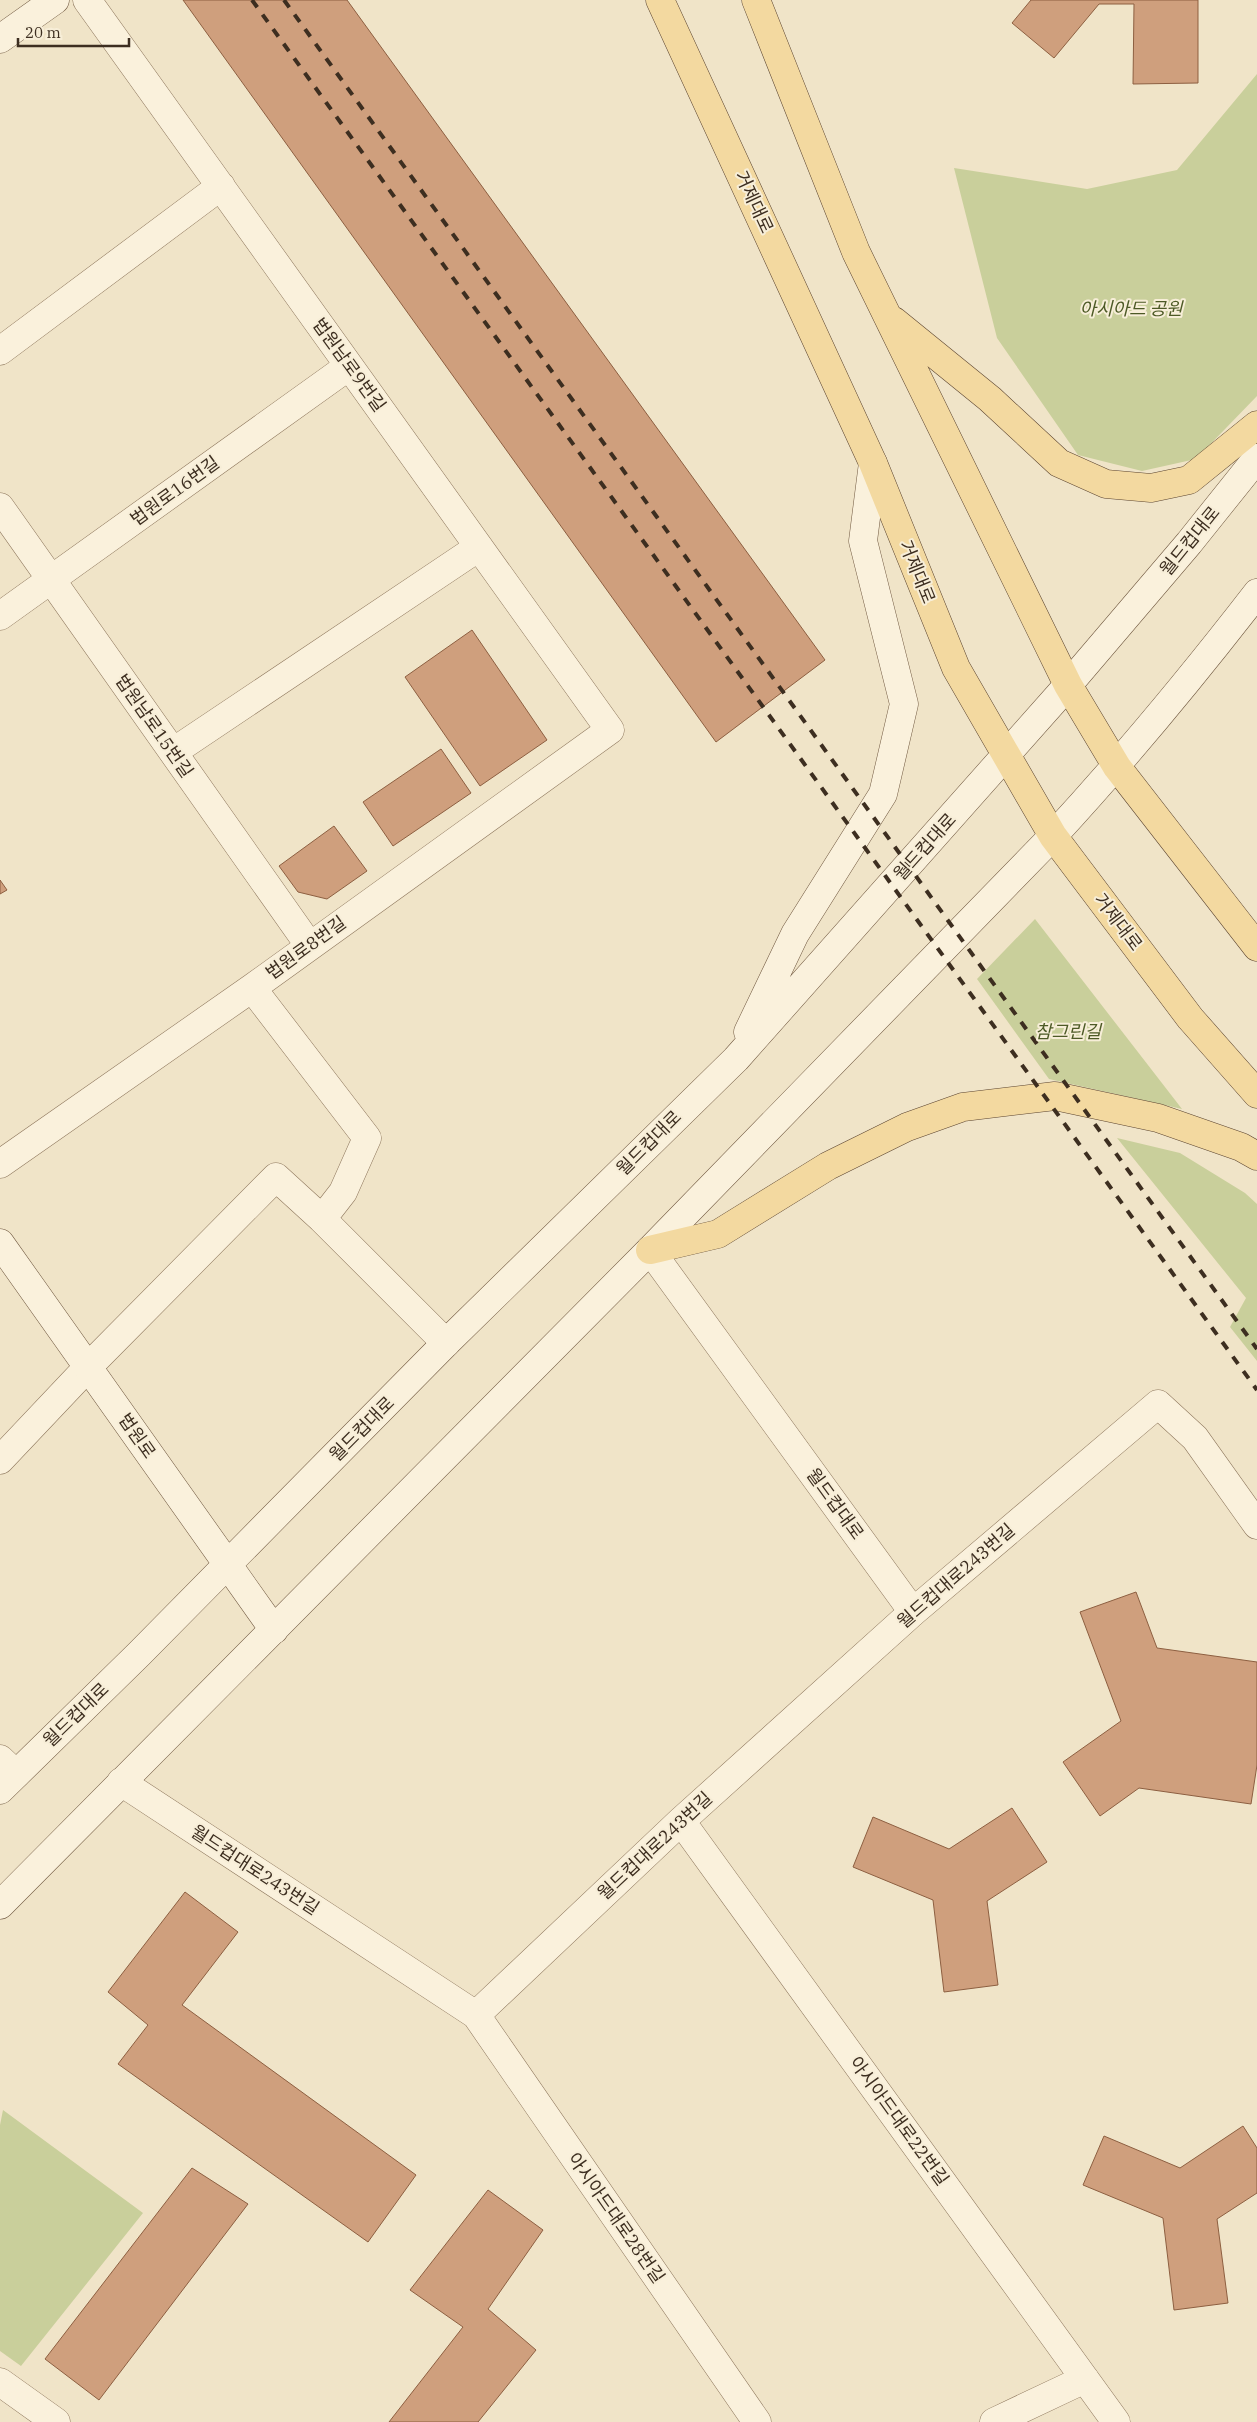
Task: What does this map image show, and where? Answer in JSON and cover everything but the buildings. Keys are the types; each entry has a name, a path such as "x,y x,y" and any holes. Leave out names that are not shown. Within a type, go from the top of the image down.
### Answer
{"main road":[{"name":"거제대로","path":"660,0 873,463 956,668 1008,755 1053,836 1190,1018 1257,1094"},
{"path":"756,0 856,252 1068,685 1116,767 1257,946"},
{"path":"886,315 990,400 1059,463 1106,484 1151,488 1189,480 1257,425"},
{"path":"650,1250 718,1234 828,1166 907,1127 963,1107 1056,1096 1158,1118 1241,1147 1257,1156"}],"street":[{"path":"0,39 55,0"},
{"name":"법원남로9번길","path":"87,0 610,730"},
{"path":"0,351 221,186"},
{"name":"법원로16번길","path":"0,616 349,366"},
{"name":"월드컵대로","path":"5,1774 228,1564 446,1343 736,1058 1008,755 1189,543 1257,458"},
{"path":"736,1058 795,934 883,794 904,704 863,541 873,463"},
{"name":"법원남로15번길","path":"0,507 309,945"},
{"path":"173,752 479,547"},
{"path":"0,1905 650,1250 1053,836 1116,767 1203,663 1257,593"},
{"name":"법원로8번길","path":"0,1164 252,988 309,945 610,730"},
{"path":"252,988 368,1138 342,1192 322,1219"},
{"path":"0,1460 88,1367 276,1177 322,1219 446,1343"},
{"name":"법원로","path":"0,1243 274,1630"},
{"name":"월드컵대로","path":"650,1250 913,1612"},
{"name":"월드컵대로243번길","path":"121,1782 476,2015 681,1821 913,1612 1158,1404 1195,1438 1257,1525"},
{"name":"아시아드대로22번길","path":"681,1821 1116,2422"},
{"name":"아시아드대로28번길","path":"476,2015 757,2422"},
{"path":"994,2422 1085,2379"},
{"path":"0,2382 56,2422"}],"green space":[{"name":"아시아드 공원","path":"1257,74 1257,396 1196,459 1142,471 1078,455 997,338 954,168 1087,189 1177,170"},
{"name":"참그린길","path":"1035,919 1182,1109 1049,1079 977,979"},
{"path":"1117,1138 1180,1153 1245,1193 1257,1204 1257,1361 1230,1327 1246,1298"},
{"path":"3,2110 143,2213 21,2366 0,2351 0,2125"}],"railway":[{"path":"252,0 1257,1390"},
{"path":"284,0 1257,1349"}]}
